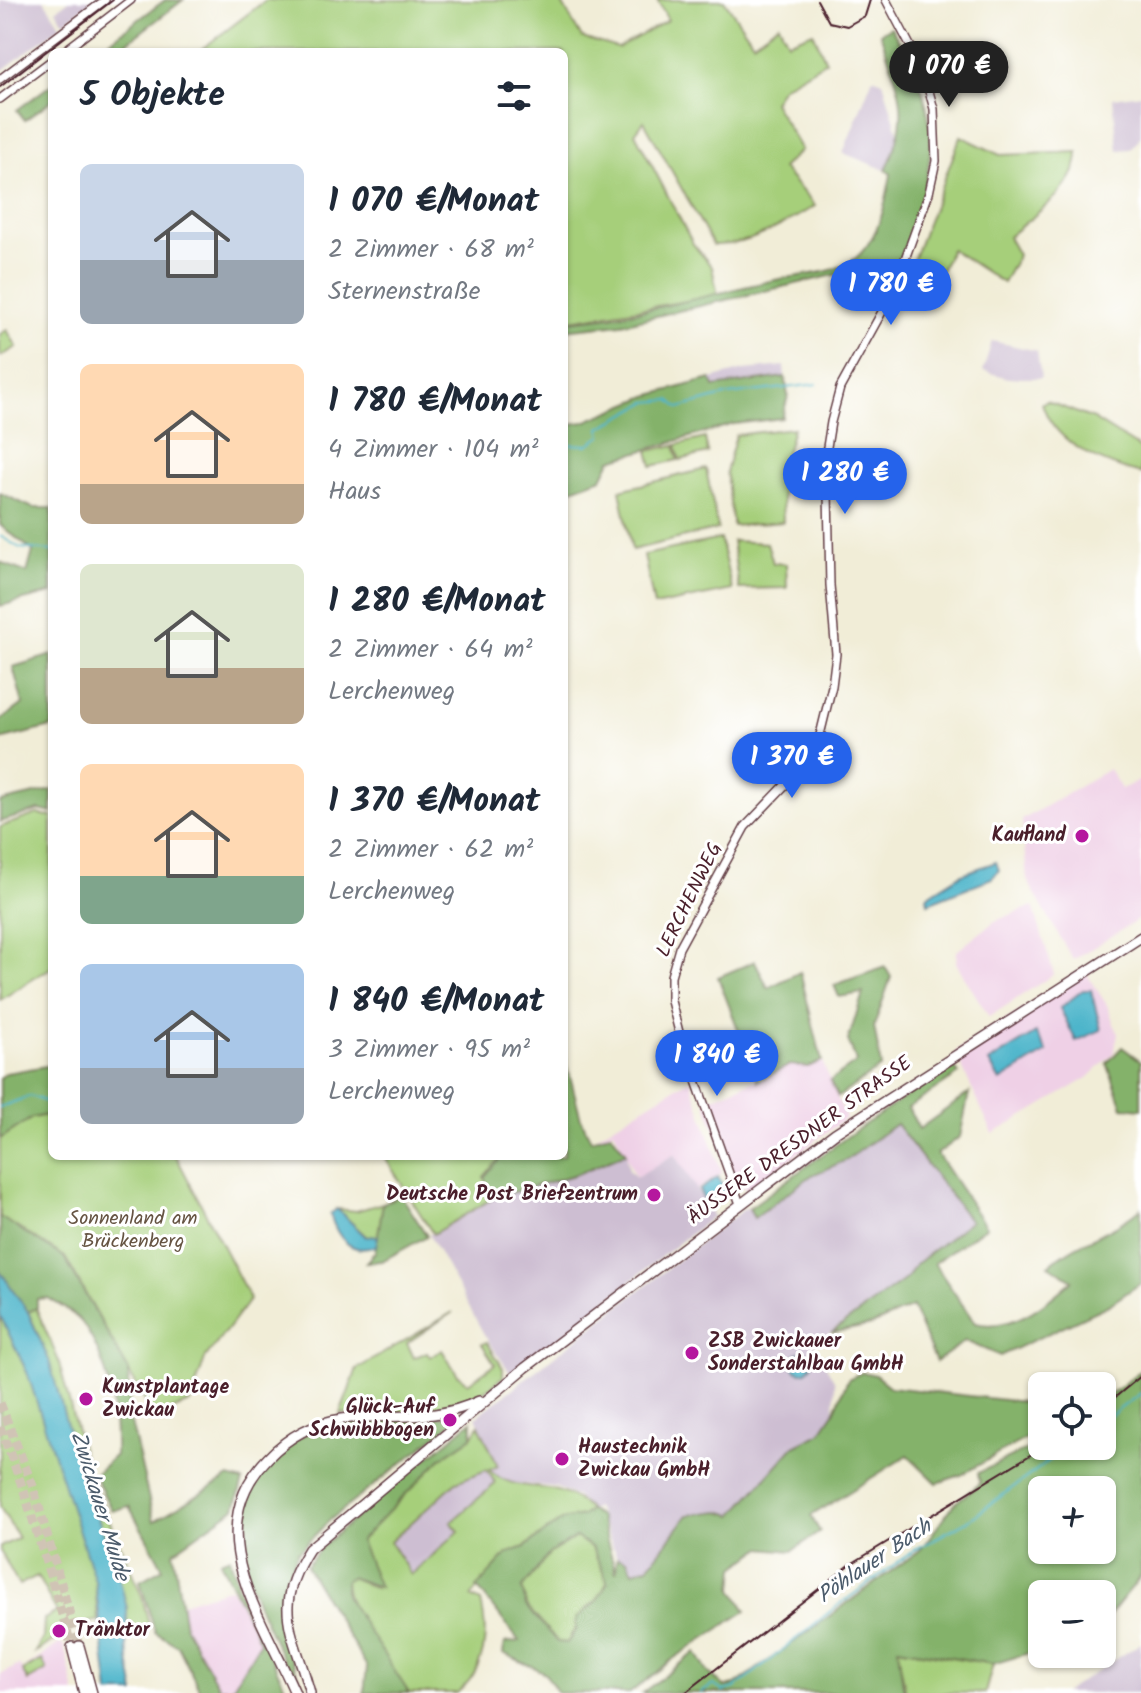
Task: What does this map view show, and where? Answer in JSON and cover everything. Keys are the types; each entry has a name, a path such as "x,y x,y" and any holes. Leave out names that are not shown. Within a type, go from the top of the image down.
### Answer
{"main road":[{"name":"ÄUSSERE DRESDNER STRASSE","path":"310,1693 290,1636 286,1612 288,1592 298,1566 309,1549 493,1394 859,1116 1141,937"},
{"name":"ÄUSSERE DRESDNER STRASSE","path":"295,1693 239,1566 238,1521 254,1476 275,1451 317,1425 346,1419 401,1419 456,1411 493,1394"},
{"path":"456,1411 463,1419"},
{"path":"84,1693 76,1646 92,1693"}],"street":[{"path":"0,79 105,0"},
{"path":"68,48 131,0"},
{"name":"LERCHENWEG","path":"740,1204 680,1036 671,1001 671,976 679,948 745,827 791,779 820,735 836,654 830,585 827,447 840,388 864,350 893,292 929,193 937,144 934,109 923,70 886,0"},
{"path":"0,99 48,63"}],"shaded area":[{"path":"0,0 44,0 61,26 0,72"},
{"path":"69,0 93,0 64,22 56,10"},
{"path":"873,77 883,81 900,139 886,170 843,153"},
{"path":"1141,94 1141,136 1131,149 1118,150 1113,98"},
{"path":"992,341 1037,351 1041,378 1008,378 983,371"},
{"path":"784,366 785,377 714,387 711,379 744,370"},
{"path":"1109,769 1121,789 1141,780 1141,918 1073,960 1027,880 1022,820"},
{"path":"1033,906 1054,974 989,1017 956,963 957,951 995,921"},
{"path":"1085,971 1107,1005 1118,1034 1114,1053 1088,1078 993,1134 955,1052"},
{"path":"822,1061 846,1118 750,1189 735,1185 705,1101 790,1065 808,1067"},
{"path":"690,1079 722,1173 696,1190 674,1155 636,1177 614,1130 592,1139"},
{"path":"896,1123 970,1220 916,1264 907,1278 814,1344 835,1382 834,1412 820,1433 794,1446 733,1515 720,1511 688,1515 647,1567 633,1571 627,1560 617,1557 596,1507 590,1510 577,1497 555,1487 503,1482 489,1470 497,1466 476,1417 744,1209 749,1208 753,1217 812,1175 847,1160"},
{"path":"626,1153 629,1170 636,1177 675,1154 713,1216 512,1375 485,1336 429,1235 493,1198 577,1174"},
{"path":"485,1470 496,1483 452,1521 459,1531 411,1575 390,1543 456,1482"},
{"path":"231,1588 261,1642 231,1689 219,1687 185,1627 182,1603"},
{"path":"60,1643 64,1646 75,1693 0,1693 0,1675 19,1665 22,1670"},
{"path":"1141,1643 1141,1693 1064,1693 1102,1668 1116,1668 1116,1659"}],"green space":[{"path":"165,0 183,0 120,48 100,48"},
{"path":"266,0 560,0 582,38 618,48 668,20 657,0 724,0 753,42 779,24 788,42 813,32 826,61 782,87 773,102 801,150 782,168 815,206 753,238 713,245 644,121 635,133 693,244 712,267 718,296 568,320 568,48 203,48"},
{"path":"891,27 911,63 930,124 926,180 893,279 861,269 622,324 568,330 568,321 644,310 832,270 861,253 882,215 891,174 886,170 901,116 898,86 880,33"},
{"path":"48,87 48,103 25,120 17,110"},
{"path":"961,136 1000,155 1078,152 1076,165 1071,177 1053,200 1008,237 1018,255 1003,283 951,249 924,307 898,299"},
{"path":"7,330 17,347 0,357 0,334"},
{"path":"785,377 788,396 782,418 734,424 611,460 602,478 568,491 568,424 584,422 647,396 711,379 714,387"},
{"path":"1047,401 1093,419 1141,449 1141,474 1096,458 1069,441 1048,417 1042,403"},
{"path":"793,428 781,472 783,522 733,526 726,472 736,435"},
{"path":"705,438 708,453 680,460 676,445"},
{"path":"675,445 678,460 652,466 648,451"},
{"path":"706,469 718,529 632,550 620,490"},
{"path":"0,493 33,508 48,508 48,594 0,606 0,562 27,573 33,551 0,525"},
{"path":"720,539 732,590 654,606 644,555"},
{"path":"732,541 767,543 773,563 786,564 787,588 739,589"},
{"path":"48,656 48,728 0,740 0,721 23,704 13,667"},
{"path":"48,791 48,812 39,810 0,822 0,802"},
{"path":"37,814 48,816 48,970 0,1000 0,827"},
{"path":"755,961 768,988 800,972 822,1061 808,1067 790,1065 758,1081 718,977"},
{"path":"885,967 891,977 874,1026 881,1067 838,1097 830,1081 857,1062 848,1041 863,993 839,997 834,985"},
{"path":"1122,1047 1141,1061 1141,1109 1123,1107 1107,1063"},
{"path":"953,1065 959,1074 908,1108 919,1129 969,1093 960,1137 937,1154 986,1227 934,1263 975,1323 989,1325 1015,1320 1051,1299 1072,1280 1049,1265 1141,1208 1141,1283 1109,1305 1000,1356 965,1341 936,1362 912,1307 872,1325 831,1333 907,1278 916,1264 970,1221 896,1124 847,1160 812,1175 754,1218 749,1208"},
{"path":"48,1066 48,1115 32,1118 0,1139 0,1078 6,1073"},
{"path":"568,1068 581,1119 591,1140 611,1133 626,1153 577,1174 493,1198 484,1177 498,1160 568,1160"},
{"name":"Sonnenland am Brückenberg","path":"48,1115 48,1160 178,1160 250,1299 205,1359 190,1403 154,1417 65,1257 0,1217 0,1139 32,1118"},
{"path":"387,1160 499,1160 484,1177 493,1198 433,1234"},
{"path":"401,1195 427,1236 382,1261 366,1262 375,1252 383,1203"},
{"path":"383,1203 378,1236 367,1237 337,1209 356,1211"},
{"path":"0,1217 64,1257 129,1371 129,1414 154,1521 229,1477 243,1481 235,1508 173,1552 185,1627 219,1687 231,1689 260,1642 220,1561 230,1557 239,1590 288,1693 201,1693 178,1646 155,1632 140,1581 163,1568 129,1506 112,1511 94,1475 115,1455 110,1387 100,1355 80,1320 48,1298 37,1299 37,1308 28,1312 0,1271"},
{"path":"36,1308 58,1359 86,1466 142,1596 149,1625 141,1631 128,1629 115,1566 78,1464 44,1349 28,1312"},
{"path":"453,1312 407,1343 414,1358 427,1352 430,1357 442,1350 458,1375 468,1383 495,1364 482,1344 487,1342 503,1368 503,1377 485,1391 446,1407 340,1414 357,1369"},
{"path":"0,1315 27,1372 95,1581 98,1621 76,1628 35,1652 43,1638 44,1619 57,1612 37,1576 19,1585 0,1551 0,1547 18,1538 0,1507"},
{"path":"1141,1370 1141,1576 1116,1607 1116,1580 1028,1580 1028,1653 993,1664 898,1648 904,1693 642,1693 696,1652 707,1671 725,1687 735,1685 920,1550 955,1503 980,1483 978,1473 1028,1449 1028,1460 1116,1460 1116,1390"},
{"path":"863,1372 875,1375 890,1387 1028,1403 1028,1437 961,1475 937,1483 908,1455 811,1516 820,1532 792,1551 761,1548 735,1567 733,1589 746,1611 673,1659 630,1693 558,1693 545,1673 503,1653 505,1643 519,1641 477,1587 508,1553 525,1547 562,1520 582,1516 590,1510 600,1517 616,1572 617,1557 627,1560 633,1571 648,1567 688,1515 720,1511 733,1515 794,1446 820,1433 834,1412 848,1379","holes":["576,1537 592,1548 608,1582 596,1602 576,1618 576,1630 567,1643 558,1642 526,1606 522,1588 550,1553"]},
{"path":"458,1414 460,1417 330,1520 298,1552 284,1584 280,1616 284,1640 305,1693 299,1693 260,1610 250,1581 243,1551 243,1522 250,1494 278,1454 292,1442 316,1430 358,1422"},
{"path":"472,1421 472,1437 441,1458 360,1541 379,1587 350,1577 345,1581 345,1595 409,1693 364,1693 367,1667 306,1566 322,1546"},
{"path":"479,1425 498,1466 489,1470 501,1478 564,1493 590,1510 582,1516 562,1520 525,1547 508,1553 471,1597 481,1602 485,1639 479,1663 467,1684 457,1693 409,1693 359,1623 345,1580 350,1577 375,1588 359,1541 441,1458 472,1437","holes":["486,1470 496,1483 451,1522 459,1531 411,1575 390,1542 456,1482"]},
{"path":"576,1537 592,1548 608,1582 596,1602 587,1608 567,1643 558,1642 526,1606 522,1588 550,1553"},
{"path":"897,1648 993,1664 985,1693 906,1693"},
{"path":"42,1660 47,1670 28,1681 22,1671"}],"water":[{"path":"996,862 999,870 992,878 928,903 927,896 962,874"},
{"path":"1083,990 1091,990 1101,1030 1076,1041 1060,1008"},
{"path":"1036,1033 1047,1052 1000,1081 989,1062"},
{"path":"718,1177 725,1190 705,1202 699,1190"},
{"path":"337,1209 366,1237 378,1236 376,1246 359,1248 346,1242 336,1230 330,1214"},
{"path":"0,1271 28,1312 49,1360 79,1468 116,1565 127,1608 127,1648 135,1693 109,1693 95,1581 27,1372 0,1315"},
{"path":"798,1352 806,1352 812,1362 806,1372 798,1372 792,1366 792,1358"}],"pier":[{"path":"95,1628 132,1630 132,1641 96,1639"}],"waterway":[{"path":"568,444 587,445 602,436 600,428 647,402 670,400 679,408 728,395 817,384"},
{"path":"0,536 20,548 48,551"},
{"path":"0,1107 30,1096 48,1103"},
{"name":"Pöhlauer Bach","path":"1116,1412 1141,1393"},
{"name":"Pöhlauer Bach","path":"701,1693 713,1685 723,1691 735,1688 832,1610 916,1549 969,1520 1050,1460"}],"tunnel":[{"path":"0,1403 33,1486 79,1646"},
{"path":"0,1427 24,1491 72,1647"}],"tram line":[{"path":"51,48 113,0"},
{"path":"817,0 829,22 847,26 865,16 870,0"},
{"path":"0,87 48,50"}],"railway":[{"path":"1116,1397 1141,1376"},
{"path":"685,1693 851,1564 1028,1456"}],"place":[{"name":"Kaufland","path":"1082,836"},
{"name":"Deutsche Post Briefzentrum","path":"654,1195"},
{"name":"ZSB Zwickauer Sonderstahlbau GmbH","path":"692,1353"},
{"name":"Kunstplantage Zwickau","path":"86,1399"},
{"name":"Glück-Auf Schwibbbogen","path":"450,1420"},
{"name":"Haustechnik Zwickau GmbH","path":"562,1459"},
{"name":"Tränktor","path":"59,1631"}],"water label":[{"name":"Zwickauer Mulde","path":"99,1506"}]}
